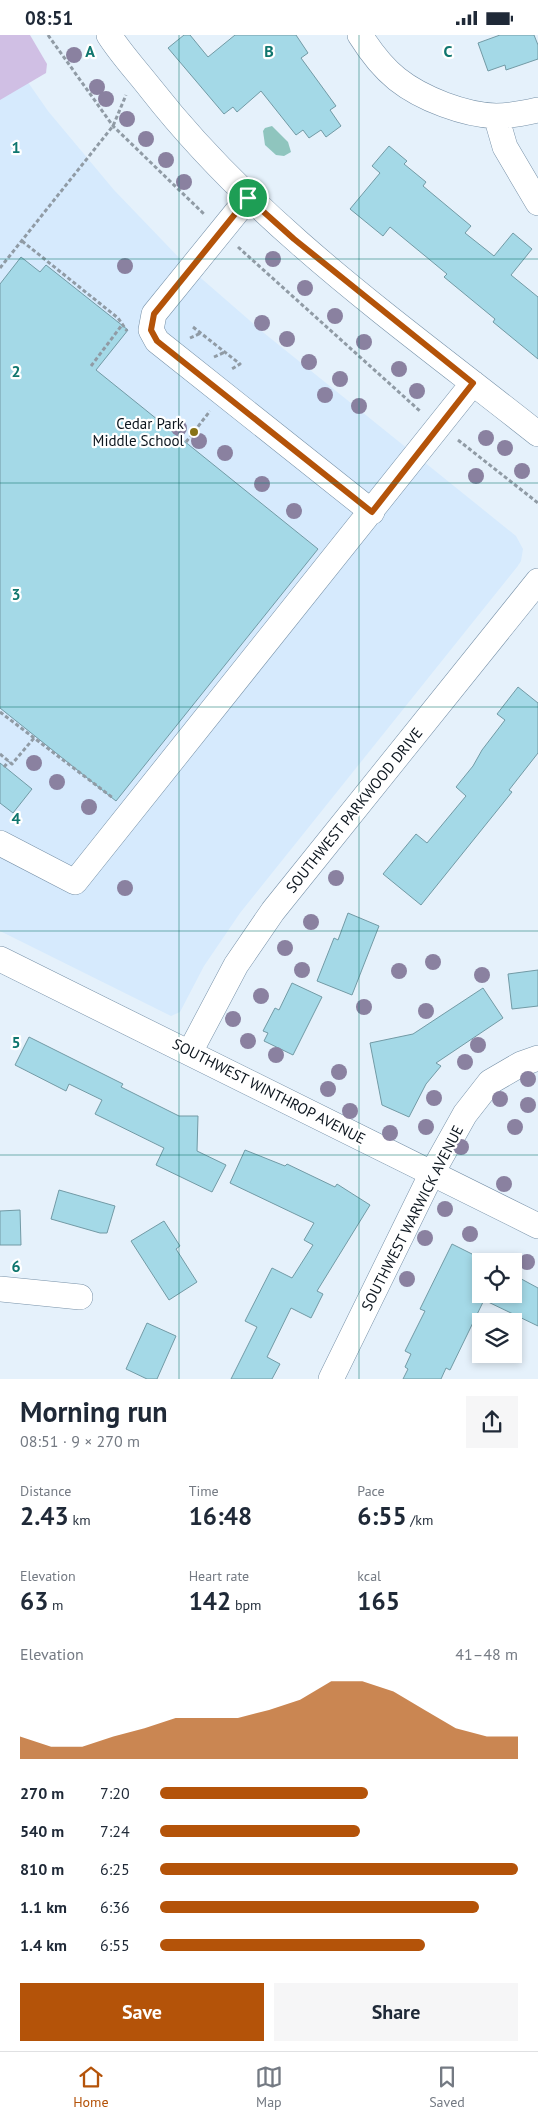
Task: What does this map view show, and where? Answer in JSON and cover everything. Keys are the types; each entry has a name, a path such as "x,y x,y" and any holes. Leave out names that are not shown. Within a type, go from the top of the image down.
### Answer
{"street":[{"path":"109,35 174,118 209,159 248,198 294,239 538,434"},
{"path":"360,35 372,53 397,79 428,98 460,110 496,116 538,110"},
{"path":"496,116 504,147 538,203"},
{"path":"248,198 154,314 151,330 157,341 372,512"},
{"path":"0,843 75,882 473,383"},
{"name":"SOUTHWEST PARKWOOD DRIVE","path":"190,1052 236,965 273,911 538,581"},
{"name":"SOUTHWEST WINTHROP AVENUE","path":"0,959 538,1226"},
{"name":"SOUTHWEST WARWICK AVENUE","path":"331,1379 432,1173 465,1115 490,1082 521,1064 538,1058"},
{"path":"0,1289 80,1297"}],"path":[{"path":"48,35 113,126 222,231 423,413 538,503"},
{"path":"0,268 113,126 129,87"},
{"path":"22,241 118,318 132,339"},
{"path":"91,366 122,325"},
{"path":"193,327 240,364"},
{"path":"186,443 224,393"},
{"path":"0,712 131,812"},
{"path":"0,754 12,764 34,738"},
{"path":"4,767 9,761"}],"shaded area":[{"path":"0,35 30,35 47,64 46,73 0,100"},
{"name":"Cedar Park Middle School","path":"0,42 48,111 114,190 187,266 264,333 516,536 523,549 521,561 517,567 240,913 204,966 180,1012 171,1016 0,931"},
{"path":"272,126 288,142 291,152 284,156 276,155 265,145 263,131 265,128"}],"building":[{"path":"184,35 190,35 208,57 235,35 296,35 308,53 301,58 336,106 330,110 341,126 326,137 321,130 309,138 303,130 296,135 261,91 237,112 233,107 224,114 168,48"},
{"path":"500,35 534,35 538,45 538,59 506,70 505,65 488,71 478,43"},
{"path":"389,146 407,161 404,164 426,182 423,186 471,226 465,233 494,256 513,233 532,249 511,275 538,297 538,359 493,322 495,319 444,277 447,274 390,227 383,236 350,209 380,173 372,166"},
{"path":"21,257 40,272 46,265 128,330 96,370 318,549 116,801 0,708 0,284"},
{"path":"518,687 538,703 538,753 509,790 512,792 421,905 383,874 416,834 427,843 466,796 456,787 505,720 497,714"},
{"path":"0,763 32,789 13,813 0,803"},
{"path":"348,913 379,926 352,995 317,981 334,938 338,940"},
{"path":"538,970 538,1006 512,1009 508,974"},
{"path":"292,983 322,997 293,1055 264,1041 268,1033 263,1031 275,1008 279,1010"},
{"path":"483,988 503,1018 436,1063 441,1066 426,1084 409,1117 382,1105 370,1043 413,1034"},
{"path":"29,1037 123,1084 121,1087 179,1116 198,1116 197,1151 226,1165 212,1192 156,1165 164,1148 95,1114 102,1100 69,1084 66,1091 15,1065"},
{"path":"245,1150 285,1166 287,1164 335,1187 337,1184 370,1205 317,1291 323,1294 311,1318 291,1308 267,1357 280,1364 272,1379 231,1379 257,1327 245,1321 272,1268 292,1278 313,1245 304,1240 314,1223 230,1183"},
{"path":"59,1190 115,1206 107,1233 100,1233 51,1219"},
{"path":"20,1210 21,1245 0,1245 0,1211"},
{"path":"164,1221 180,1246 176,1249 197,1282 169,1300 131,1241"},
{"path":"452,1244 472,1254 472,1303 483,1303 478,1313 472,1313 472,1325 450,1370 446,1368 441,1379 403,1379 408,1369 405,1367 411,1354 405,1351 425,1311 420,1309"},
{"path":"522,1279 538,1288 538,1326 522,1318 522,1313 511,1313 490,1303 522,1303"},
{"path":"147,1323 176,1336 157,1379 147,1379 126,1369"}],"place":[{"name":"Cedar Park Middle School","path":"194,432"}],"route":[{"path":"248,198 294,239 473,383 372,512 157,341 151,330 154,314 248,198"}]}
